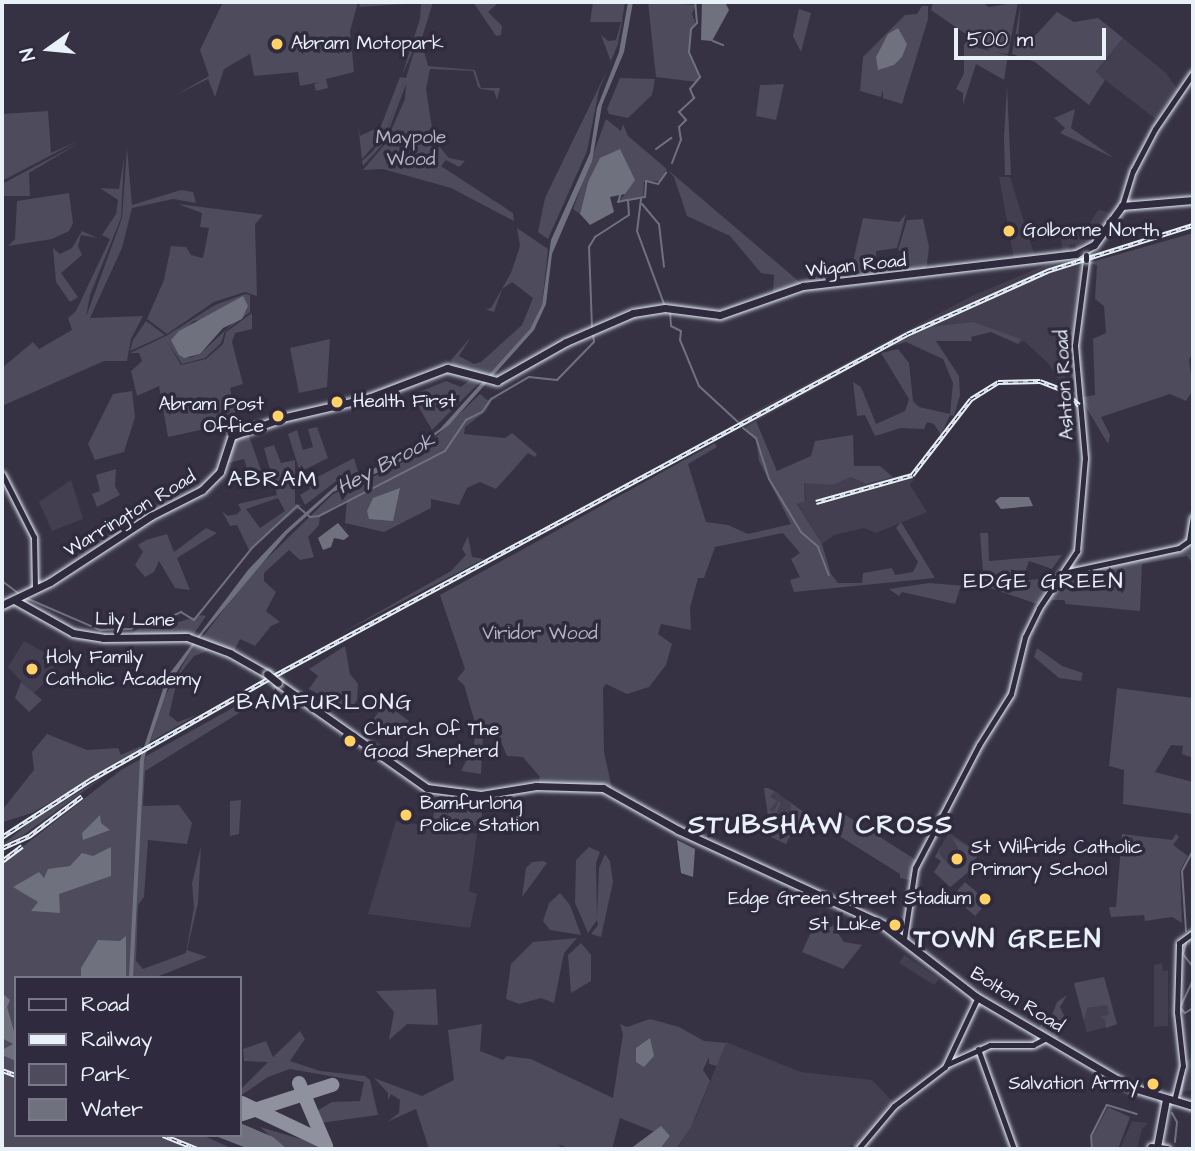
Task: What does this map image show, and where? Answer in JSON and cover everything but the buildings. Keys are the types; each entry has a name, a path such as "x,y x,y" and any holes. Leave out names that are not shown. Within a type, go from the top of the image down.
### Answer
{"main road":[{"path":"1086,255 1122,206 1133,171 1155,129 1193,73"},
{"path":"1122,206 1193,200"},
{"name":"Wigan Road","path":"489,380 501,380 592,329 624,316 663,309 723,314 806,285 930,274 1086,255"},
{"name":"Ashton Road","path":"906,939 915,868 983,738 1008,700 1025,637 1069,565 1081,530 1083,412 1075,345 1086,255"},
{"name":"Warrington Road","path":"2,605 21,598 210,484 220,471 234,435 288,416 391,391 447,368 489,380"},
{"path":"2,474 34,537 35,589"},
{"path":"1063,573 1179,548 1189,541 1193,517"},
{"path":"1069,565 1074,571"},
{"name":"Lily Lane","path":"21,598 80,634 196,639 267,674 427,788"},
{"name":"Bolton Road","path":"427,788 481,795 536,786 603,788 906,939 978,997 1130,1087 1193,1106"},
{"path":"1167,1149 1154,1148 1164,1110 1183,1066 1177,1012 1179,943 1193,933"},
{"path":"945,1067 978,997"},
{"path":"858,1149 894,1106 961,1056 1004,1042 1033,1045 1046,1038"},
{"path":"955,1049 961,1056"},
{"path":"978,1049 1014,1149"}],"shaded area":[{"path":"1123,38 1166,73 1178,90 1157,120 1096,73"},
{"path":"999,177 1010,177 1035,257 1014,259"},
{"path":"1098,210 1113,213 1090,245 1077,251 1075,244 1069,245 1069,252 1063,253 1060,234 1082,223 1088,226"},
{"path":"1082,255 1073,339 1076,366 1061,369 1078,399 1081,416 1049,364 1024,341 1018,344 991,331 945,328 889,347 743,429 738,420 972,296 1065,257"},
{"path":"906,474 914,479 910,485 927,512 876,533 864,528 834,535 822,544 797,503 806,500 804,482 833,485 851,477 866,484"},
{"path":"71,480 83,519 52,531 39,502"},
{"name":"Holy Family Catholic Academy","path":"24,641 58,660 49,678 33,694 8,667"},
{"path":"764,788 773,790 813,819 807,832 795,826 786,844 771,837"},
{"path":"396,821 477,834 469,891 477,894 470,928 368,914"},
{"name":"St Wilfrids Catholic Primary School","path":"949,832 979,853 967,873 951,887 934,872 941,861 935,857"},
{"path":"904,955 939,979 934,985 899,963"},
{"path":"1162,963 1163,971 1168,970 1168,1026 1154,1027 1154,965"},
{"path":"1104,977 1117,1024 1087,1032 1074,985"},
{"path":"726,1042 801,1072 872,1080 894,1103 857,1149 851,1145 848,1149 677,1149 696,1117"},
{"path":"1193,1059 1193,1090 1181,1092 1185,1060"},
{"path":"1132,1121 1148,1123 1142,1129 1137,1149 1120,1149"}],"green space":[{"name":"Abram Motopark","path":"223,2 358,2 350,31 354,72 326,79 328,88 316,91 314,84 319,82 300,86 298,72 254,76 250,54 224,69 215,97 208,79 174,96 209,76 200,50"},
{"name":"Maypole Wood","path":"361,2 433,2 421,41 428,66 475,70 481,88 500,88 497,100 494,91 481,89 478,87 473,71 430,69 426,89 434,140 449,158 465,161 459,167 446,160 441,166 513,213 514,221 451,188 383,169 363,170 385,144 405,99 406,84 384,143 363,166 362,161 386,133 405,79 386,132 362,159 358,124 360,136 381,126 400,77 406,78 417,42 402,75 420,19 421,3 359,7"},
{"path":"473,2 499,2 488,12 502,26 501,35 496,36"},
{"path":"593,2 625,2 618,44 611,61 601,35 608,41 616,40 621,22 590,22"},
{"path":"648,2 696,5 692,14 696,24 691,29 689,52 699,74 697,82 656,77"},
{"path":"933,2 982,2 989,7 1018,2 1008,54 994,52 1008,55 1004,80 976,64 963,105 963,93 956,89 964,73 964,45 967,41 990,51 931,10"},
{"path":"1021,3 1018,38 1032,39 1057,12 1074,22 1098,18 1123,38 1096,72 1105,80 1089,105 1035,62 1012,54"},
{"path":"922,6 928,6 928,19 902,104 883,98 883,90 881,97 860,91 863,57 905,15 917,14"},
{"path":"799,9 811,13 801,52 793,36"},
{"path":"608,68 599,90 587,151 548,239 538,232 545,198"},
{"path":"620,78 655,79 652,95 628,118 609,114 607,109"},
{"path":"784,84 776,120 756,116 760,85"},
{"path":"1007,86 1011,175 1005,175"},
{"path":"1075,109 1071,128 1114,158 1060,133 1065,128 1054,118"},
{"path":"48,111 51,153 78,141 2,181 2,114"},
{"path":"606,119 621,131 623,124 628,136 667,169 661,181 644,182 643,198 618,202 625,194 588,182 580,214 573,209"},
{"path":"79,143 29,173 30,196 2,196 2,184"},
{"path":"127,148 132,205 181,190 193,192 196,203 173,199 132,208 122,248 90,318 143,316 131,339 127,361 104,361 2,406 2,368 33,342 39,349 72,330 68,318 76,311 110,239 102,235 116,214 118,200 100,188 119,189 124,158 121,218 90,295 86,317 122,218"},
{"path":"668,170 802,284 773,296 774,275 761,273 730,236 687,216 674,177"},
{"path":"69,193 73,223 69,231 52,239 8,246 15,239 17,201"},
{"path":"178,204 263,215 255,224 257,296 245,292 214,302 167,334 147,319 164,280 171,246 186,247 191,255 203,258 209,228 200,227 202,213"},
{"path":"906,214 897,248 876,251 876,276 866,278 852,266 863,218 899,222"},
{"path":"923,219 929,247 926,272 897,276 903,252 898,250 907,220"},
{"path":"517,228 548,249 542,305 530,329 489,379 454,367 451,360 471,337 459,356 474,364 481,362 522,325 533,298 512,282 502,289 494,312 485,309 491,308 511,273 520,246"},
{"path":"82,231 97,238 81,235 78,246 82,255 61,273 78,297 70,302 56,282 53,248 60,254 72,248"},
{"path":"1193,233 1193,350 1189,360 1193,390 1186,401 1170,394 1101,417 1110,435 1108,444 1083,402 1083,397 1095,395 1093,339 1106,333 1104,306 1095,299 1097,265 1088,263"},
{"path":"245,294 250,295 250,312 225,331 221,343 205,358 182,364 168,343 181,365 206,359 223,344 226,332 252,313 252,329 235,333 232,342 243,384 230,388 236,417 221,423 219,431 209,428 168,437 159,386 137,396 131,371 142,361 139,353 130,353 166,336 215,305","holes":["248,309 200,354 189,358 171,340 194,321"]},
{"path":"146,321 165,335 130,351 133,340"},
{"path":"973,322 1021,339 1018,344 991,332 971,337 972,341 936,341 959,376 960,395 954,416 950,415 941,435 934,424 927,422 924,429 901,428 875,436 865,415 857,416 853,382 861,387 876,424 905,411 909,399 881,353 898,349 909,363 913,401 919,407 950,414 953,383 943,359 906,342 889,347 930,327"},
{"path":"330,339 327,387 299,393 290,348"},
{"path":"473,377 482,380 432,430 412,395 446,381 461,387"},
{"path":"132,391 135,417 124,452 95,460 88,444 113,394"},
{"path":"480,394 487,400 502,397 492,400 486,411 465,427 464,434 505,438 512,433 537,454 535,457 528,453 496,489 480,482 467,488 459,505 431,499 431,508 384,532 345,523 347,500 320,515 319,525 308,537 314,557 300,560 289,550 264,573 264,581 276,592 266,611 280,622 271,626 255,646 240,639 233,653 202,638 250,575 333,494 393,468 422,450"},
{"name":"Viridor Wood","path":"756,421 777,471 811,456 815,441 853,435 854,466 880,466 893,477 866,484 851,477 833,485 804,483 805,501 797,504 822,544 831,574 838,583 862,583 863,573 892,568 895,575 913,572 918,562 896,528 901,522 935,578 794,592 790,580 800,577 791,559 800,553 783,533 715,547 704,578 698,578 690,608 691,630 661,624 658,634 672,644 666,665 649,687 627,694 606,684 603,688 604,752 613,793 579,784 538,785 540,777 523,757 507,756 496,730 483,735 481,774 461,771 474,745 476,726 464,685 457,679 465,669 440,595 715,443 717,447 688,464 706,522 728,525 748,534 791,524 759,461 756,440 743,429"},
{"path":"317,427 328,458 300,472 288,434 297,430 303,450 313,447 308,429"},
{"path":"248,433 261,470 249,476 244,459 224,464 233,437"},
{"path":"274,445 281,463 295,460 295,504 302,505 249,550 237,525 230,526 222,511 228,516 237,514 241,510 238,504 277,495 264,448","holes":["278,498 285,511 260,528 246,509"]},
{"path":"354,458 358,472 335,482 305,505 300,495 310,489 308,482"},
{"path":"116,469 115,486 120,495 97,507 92,494 100,491 96,475"},
{"path":"206,528 217,533 177,558 190,590 175,588 159,561 154,572 145,577 135,565 143,552 138,545 146,540 167,534 174,552"},
{"path":"980,533 988,533 989,561 1062,555 1052,569 1029,561 1022,581 1056,577 1037,604 984,586"},
{"path":"468,536 472,557 484,559 340,634 451,571 466,555 462,549"},
{"path":"1190,542 1193,564 1187,556 1142,564 1140,611 1066,604 1064,600 1051,600 1041,610 1064,575 1148,557"},
{"path":"929,583 966,586 960,588 955,604 902,592 899,596 889,589"},
{"path":"206,616 193,635 131,635 143,624 155,629"},
{"path":"196,642 215,648 194,656 178,676 169,715 178,722 197,715 150,742 165,696"},
{"path":"345,646 350,674 358,684 357,700 350,711 309,689 318,676 309,669"},
{"path":"1037,648 1062,666 1083,673 1081,681 1059,678 1034,657"},
{"path":"21,682 42,700 29,712 15,698"},
{"path":"1117,688 1193,698 1193,758 1182,754 1183,746 1171,745 1155,772 1193,782 1193,814 1123,804 1124,770 1109,766"},
{"path":"385,703 409,721 397,734 386,726 383,729 382,723 376,724 379,731 369,725"},
{"path":"238,705 244,710 145,771 143,806 179,805 192,823 187,844 148,840 144,897 138,905 136,961 143,969 186,953 194,907 192,883 201,846 198,903 187,950 207,957 159,976 14,976 14,1137 206,1137 233,1149 2,1149 2,863 121,770"},
{"path":"47,734 87,750 118,748 121,755 141,746 142,749 32,813 3,822 3,809 34,770 32,752"},
{"path":"105,776 22,836 2,845 33,820"},
{"path":"764,788 768,788 781,795 774,792 770,797 777,801 769,810 774,812 778,802 781,802 775,817 790,818 791,804 784,798 813,819 807,832 795,826 786,844 771,837"},
{"path":"241,800 239,834 230,836 230,801"},
{"path":"435,801 483,806 481,826 433,821"},
{"path":"844,814 916,860 910,880 900,878 900,874 833,832"},
{"path":"1122,834 1172,840 1176,834 1179,837 1173,845 1188,856 1180,871 1182,923 1172,917 1145,921 1144,915 1111,917 1109,907 1116,907"},
{"name":"St Wilfrids Catholic Primary School","path":"952,837 979,853 967,873 950,887 934,872 941,861 935,857 941,845 939,853 948,864 958,848"},
{"path":"589,847 600,852 596,863 597,918 599,868 605,854 610,861 613,882 601,937 591,934 598,925 597,920 588,933 575,903 576,860"},
{"path":"532,862 547,863 522,897 526,868"},
{"path":"965,882 988,902 975,916 953,896"},
{"path":"560,893 570,905 581,935 550,930 543,921 549,903"},
{"path":"822,908 816,927 827,932 831,923 844,942 862,945 843,969 802,952"},
{"path":"577,938 564,953 554,1003 541,998 519,1004 506,999 511,964 533,942"},
{"path":"581,943 591,955 591,981 571,993 568,955"},
{"path":"1104,977 1117,1024 1106,1028 1105,1019 1099,1017 1109,1015 1107,1005 1087,1008 1084,1020 1074,983"},
{"path":"436,989 438,1025 407,1024 389,1040 394,1012 376,991"},
{"path":"1067,995 1060,1007 1067,1022 1055,1043 1038,1030 1043,1021 1049,1023 1057,1002"},
{"path":"650,1019 679,1027 704,1041 726,1043 717,1066 709,1064 709,1057 703,1070 710,1081 691,1127 676,1149 660,1149 670,1136 658,1128 655,1132 620,1118 612,1149 570,1149 558,1144 564,1149 429,1149 416,1109 387,1122 399,1113 400,1100 391,1094 388,1100 388,1093 374,1078 422,1096 454,1080 448,1030 482,1024 480,1051 503,1060 507,1056 531,1059 613,1098 623,1034 620,1024 627,1027"},
{"path":"300,1031 305,1039 290,1061 320,1071 365,1076 370,1080 378,1115 320,1123 315,1112 332,1102 360,1101 364,1082 290,1069 268,1077 242,1095 242,1088 268,1062 244,1061 243,1049 266,1041 273,1057"},
{"path":"1108,1107 1130,1117 1118,1149 1093,1149 1092,1137"},
{"path":"260,1127 321,1145 323,1149 283,1148"}],"water":[{"path":"628,2 633,2 624,52 602,105 592,161 552,254 546,304 534,330 449,425 397,464 333,492 287,534 199,638 169,684 144,759 133,976 129,976 140,759 167,677 248,570 285,531 340,482 395,460 440,429 530,329 542,305 551,240 590,153 597,108 619,52"},
{"path":"702,2 725,2 729,10 712,41 701,40"},
{"path":"898,28 907,44 902,57 894,65 878,70 876,57 888,34"},
{"path":"620,149 635,180 625,194 610,197 614,212 590,225 580,214 588,182 600,158"},
{"path":"243,296 248,306 242,319 223,328 200,354 184,358 179,355 171,340 179,331"},
{"path":"400,488 393,521 369,519 367,511 373,498"},
{"path":"1000,497 1029,497 1033,506 1001,509 995,501"},
{"path":"338,523 349,536 344,540 334,538 331,547 323,550 318,538"},
{"path":"100,815 101,823 110,830 83,840 82,833"},
{"path":"677,840 695,849 693,877 681,873"},
{"path":"111,847 111,876 59,894 60,913 31,911 38,902 13,887 39,872 44,878 48,869 70,866 82,853 93,856"},
{"path":"126,936 126,976 81,976 81,968 98,940 120,941"},
{"path":"2,993 10,1000 7,1007 14,1031 14,1060 2,1055 2,1050 13,1044 2,1038"},
{"path":"650,1038 654,1056 644,1067 636,1062 636,1048"},
{"path":"242,1124 273,1137 287,1149 249,1149 218,1137 242,1137"},
{"path":"661,1126 670,1136 660,1149 630,1149"}],"waterway":[{"name":"Hey Brook","path":"672,163 681,140 679,127 686,120 679,112 694,98 690,89 700,77 689,52 691,29 697,23 695,2"},
{"path":"713,41 723,45"},
{"path":"656,149 671,138"},
{"name":"Hey Brook","path":"592,328 589,247 595,237 629,215 628,200 645,197 646,181 658,184 666,173"},
{"path":"621,193 618,202 627,200"},
{"path":"641,199 637,231 664,304"},
{"path":"642,204 659,224 664,267"},
{"path":"670,311 671,326 681,331 680,340 699,386 738,422"},
{"name":"Hey Brook","path":"26,598 100,630 131,629 150,616 166,619 181,612 194,620 252,548 297,506 310,517 319,516 445,451 466,420 482,412 491,399 529,377 557,380 594,342 593,334"},
{"path":"743,428 756,438 769,479 801,532 818,547 829,575"},
{"name":"Hey Brook","path":"2,581 18,593"},
{"path":"1186,931 1182,871 1193,850"},
{"path":"1187,940 1183,954 1193,967"},
{"path":"1193,980 1180,1008 1185,1013 1193,1008"},
{"path":"1193,1012 1193,1035"},
{"path":"1181,1094 1184,1076"},
{"path":"1092,1149 1091,1136 1107,1105 1137,1114"},
{"path":"1172,1113 1177,1122 1175,1142"}],"runway":[{"path":"299,1083 326,1146"},
{"path":"242,1114 332,1085"},
{"path":"242,1103 324,1142"}],"railway":[{"path":"2,837 90,780 268,679 907,334 1047,271 1193,225"},
{"path":"816,502 912,475 971,399 998,382 1040,381 1063,390 1079,405"},
{"path":"2,848 29,836 82,796"},
{"path":"2,861 22,846"},
{"path":"2,1070 14,1074"},
{"path":"168,1137 198,1149"}],"place":[{"name":"Abram Motopark","path":"277,44"},
{"name":"Golborne North","path":"1009,231"},
{"name":"Health First","path":"337,402"},
{"name":"Abram Post Office","path":"278,416"},
{"name":"Holy Family Catholic Academy","path":"32,669"},
{"name":"Church Of The Good Shepherd","path":"350,741"},
{"name":"Bamfurlong Police Station","path":"406,815"},
{"name":"St Wilfrids Catholic Primary School","path":"957,859"},
{"name":"Edge Green Street Stadium","path":"985,899"},
{"name":"St Luke","path":"895,925"},
{"name":"Salvation Army","path":"1153,1084"}],"district":[{"name":"ABRAM","path":"273,479"},
{"name":"EDGE GREEN","path":"1044,581"},
{"name":"BAMFURLONG","path":"325,702"},
{"name":"STUBSHAW CROSS","path":"821,826"},
{"name":"TOWN GREEN","path":"1008,940"}]}
